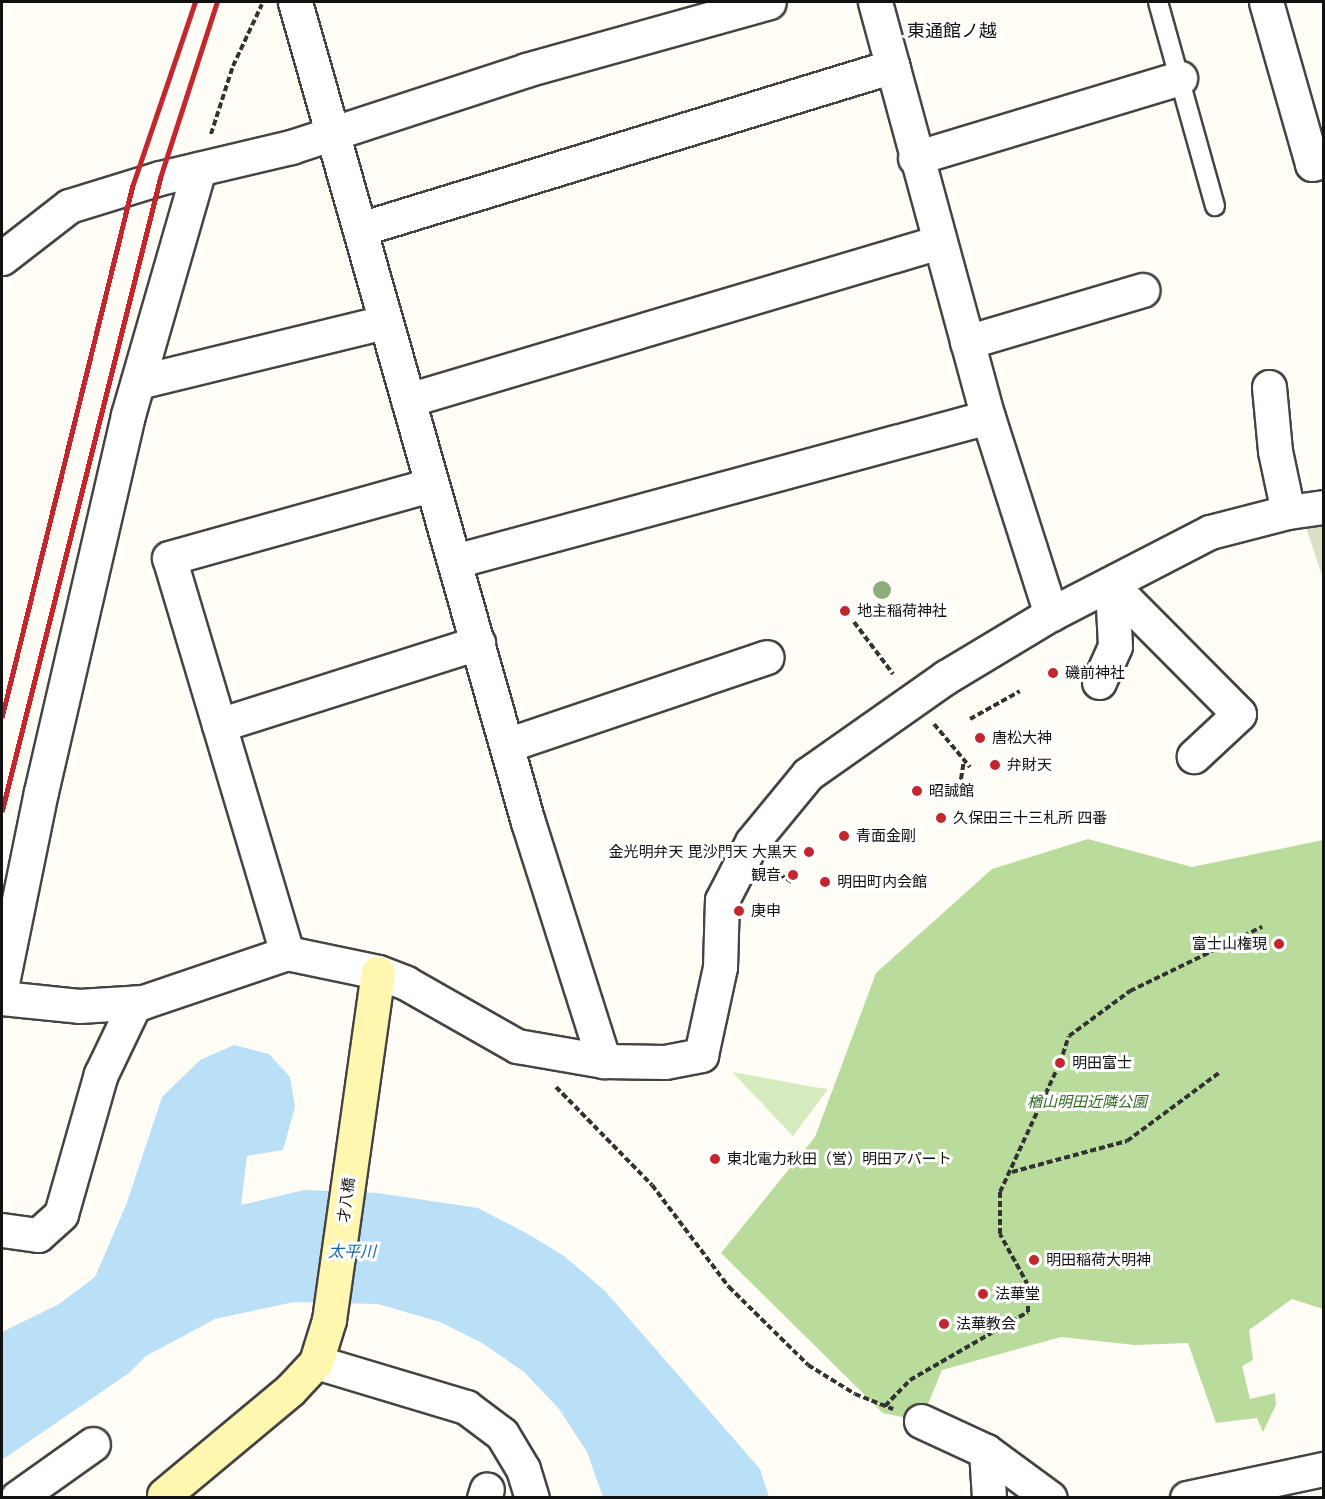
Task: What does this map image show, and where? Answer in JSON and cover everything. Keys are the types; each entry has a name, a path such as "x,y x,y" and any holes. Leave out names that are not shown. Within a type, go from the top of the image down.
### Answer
{"street":[{"path":"295,2 431,485 507,745 604,1061"},
{"path":"2,258 69,206 332,133 732,6 769,2"},
{"path":"875,2 915,158 988,417 1051,614"},
{"path":"1266,2 1312,164 1323,161"},
{"path":"360,229 893,66"},
{"path":"915,158 1180,78"},
{"path":"2,982 41,792 138,382 199,169"},
{"path":"408,400 939,242"},
{"path":"968,342 1142,290"},
{"path":"138,382 384,322"},
{"path":"1269,387 1275,451 1288,512"},
{"path":"455,561 988,417"},
{"path":"287,953 169,558 431,485"},
{"path":"2,998 79,1006 135,1003 287,953 378,972 447,1004 517,1046 604,1061 665,1062 701,1055 720,967 722,900 752,842 808,774 946,677 1051,614 1112,586 1210,532 1288,512 1323,507"},
{"path":"1099,682 1115,646 1112,586"},
{"path":"1112,586 1239,714 1194,756"},
{"path":"219,725 478,643"},
{"path":"507,745 767,657"},
{"name":"才八橋","path":"319,1354 357,1123 378,972"},
{"path":"2,1230 38,1235 61,1214 101,1074 135,1003"},
{"path":"164,1497 290,1390 319,1354 466,1407 502,1434 523,1469 532,1497"},
{"path":"921,1421 986,1451 1050,1497"},
{"path":"17,1497 93,1444"},
{"path":"986,1451 989,1497"},
{"path":"1187,1497 1323,1469"}],"lane":[{"path":"1158,2 1215,206"}],"path":[{"path":"199,169 233,66 263,2"},
{"path":"854,622 913,701"},
{"path":"970,719 1020,691"},
{"path":"944,735 970,767"},
{"path":"941,799 961,779 964,760"},
{"path":"779,874 792,882"},
{"path":"885,1407 910,1380 1028,1312 1028,1285 1000,1234 1000,1192 1011,1172 1069,1036 1130,991 1262,927"},
{"path":"517,1046 652,1185 729,1287 808,1365 885,1407 921,1421"},
{"path":"1011,1172 1126,1141 1219,1072"}],"green space":[{"path":"1323,524 1323,579 1306,527"},
{"name":"楢山明田近隣公園","path":"1088,839 1192,867 1323,840 1323,1309 1292,1299 1249,1330 1253,1360 1242,1366 1250,1399 1275,1393 1276,1405 1263,1432 1257,1418 1216,1423 1188,1343 1135,1345 1061,1337 942,1370 921,1421 883,1413 721,1253 815,1137 876,973 992,869"},
{"path":"732,1072 814,1087 828,1089 793,1136"}],"water":[{"name":"太平川","path":"234,1045 269,1054 290,1077 295,1107 283,1150 247,1156 241,1205 304,1190 378,1193 478,1208 528,1234 564,1256 605,1291 760,1469 769,1497 603,1497 587,1452 559,1409 524,1372 482,1343 440,1322 378,1304 294,1302 215,1319 146,1356 129,1373 2,1460 2,1332 59,1304 95,1277 126,1205 162,1097 200,1060"}],"railway":[{"path":"2,716 132,187 195,2"},
{"path":"2,810 160,178 217,2"}],"place":[{"name":"地主稲荷神社","path":"845,611"},
{"name":"磯前神社","path":"1053,673"},
{"name":"唐松大神","path":"980,738"},
{"name":"弁財天","path":"995,765"},
{"name":"昭誠館","path":"917,791"},
{"name":"久保田三十三札所 四番","path":"941,818"},
{"name":"青面金剛","path":"844,836"},
{"name":"金光明弁天 毘沙門天 大黒天","path":"809,852"},
{"name":"観音","path":"793,875"},
{"name":"明田町内会館","path":"825,882"},
{"name":"庚申","path":"739,911"},
{"name":"富士山権現","path":"1279,944"},
{"name":"明田富士","path":"1060,1063"},
{"name":"東北電力秋田（営）明田アパート","path":"715,1159"},
{"name":"明田稲荷大明神","path":"1034,1260"},
{"name":"法華堂","path":"983,1294"},
{"name":"法華教会","path":"944,1324"}],"district":[{"name":"東通館ノ越","path":"952,31"}]}
